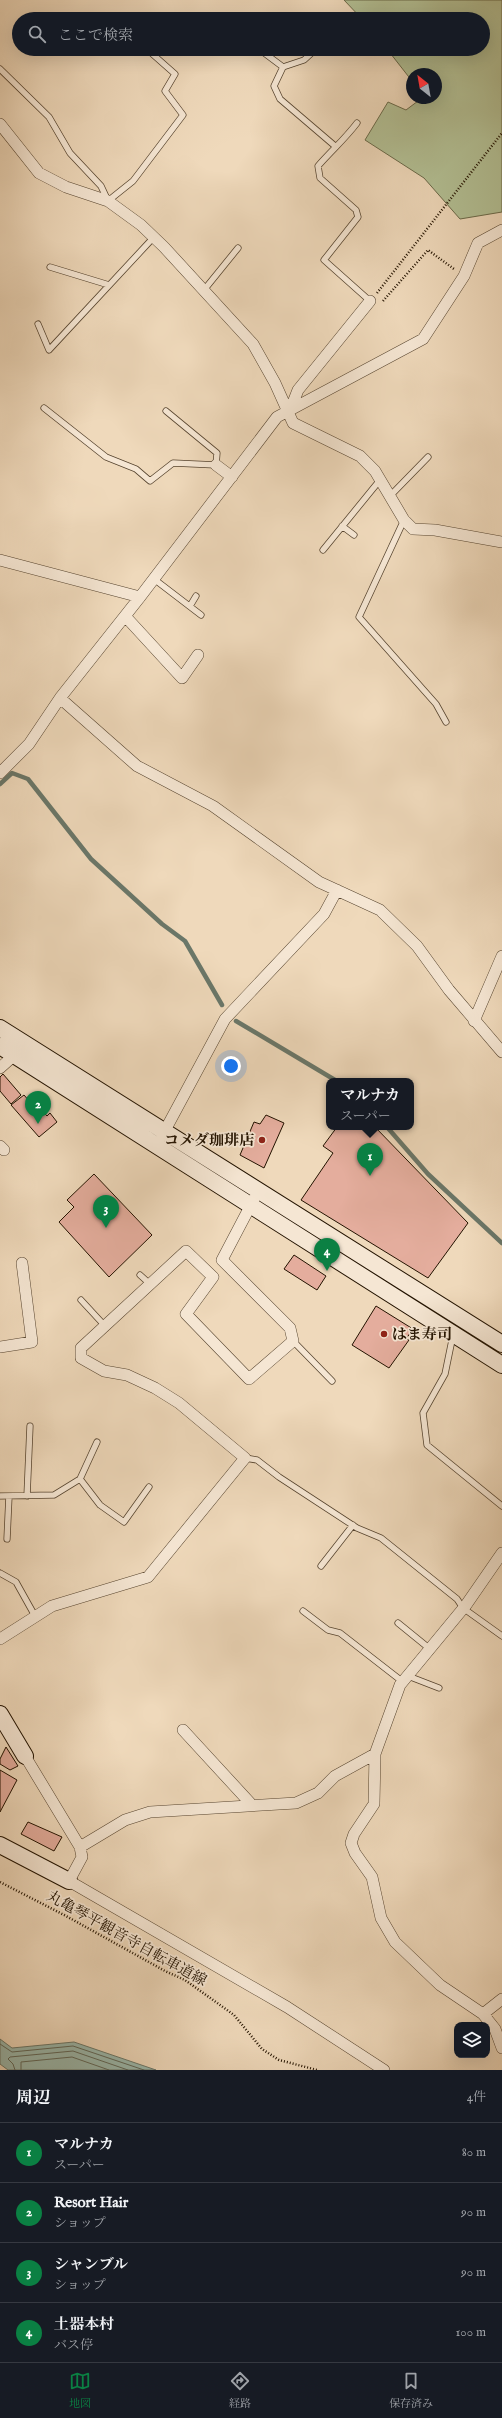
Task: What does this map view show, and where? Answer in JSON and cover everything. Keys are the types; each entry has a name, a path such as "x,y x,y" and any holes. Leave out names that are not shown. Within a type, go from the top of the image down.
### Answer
{"street":[{"path":"0,124 39,173 66,187 108,201 154,237 253,344 275,383 293,423 360,456 380,480 404,520 413,529 502,542"},
{"path":"0,773 29,744 60,698 140,598 277,417 423,339 464,276 478,243 502,230"},
{"path":"288,412 298,390 370,301"},
{"path":"216,465 232,477"},
{"path":"0,560 140,598"},
{"path":"125,616 182,678 198,655"},
{"path":"60,698 137,766 213,806 319,882 380,910 417,946 474,1020 502,1052"},
{"path":"157,1146 225,1019 324,914 337,890"},
{"path":"474,1020 501,959"},
{"path":"0,1028 20,1050 157,1146 502,1365"},
{"path":"0,1046 20,1050 164,1132 502,1344"},
{"path":"0,1068 20,1050"},
{"path":"222,1260 290,1328 293,1340 248,1379 186,1314 213,1277 258,1190"},
{"path":"0,1639 52,1606 148,1577 245,1458 179,1403 155,1388 127,1375 104,1371 81,1358 81,1348 186,1251 213,1277"},
{"path":"0,1347 32,1342 22,1263"},
{"path":"502,1553 463,1608 405,1679 375,1754 374,1804 354,1834 351,1843 372,1877 381,1918 395,1942 408,1957 440,1985 483,2014 495,2030 502,2048"},
{"path":"0,1714 80,1847 82,1857 69,1881"},
{"path":"183,1730 252,1805"},
{"path":"80,1847 125,1820 150,1812 296,1803 318,1793 335,1776 375,1754"},
{"path":"0,1845 69,1881 287,2007 384,2070"},
{"path":"483,2014 502,1999"}],"lane":[{"path":"0,70 49,117 70,153 101,186 108,201 133,181 183,115 165,91 175,74 155,56"},
{"path":"268,56 283,67"},
{"path":"308,56 304,60 283,67 274,86 280,99 335,146"},
{"path":"357,123 344,141 335,146 318,166 320,178 356,210 358,217 324,260 370,301"},
{"path":"38,324 49,350 154,237"},
{"path":"204,290 238,248"},
{"path":"50,267 109,285"},
{"path":"44,408 106,457 136,468 150,480 173,463 216,465 217,453 166,410"},
{"path":"390,496 428,457"},
{"path":"323,550 380,480"},
{"path":"404,520 359,617 436,704 446,722"},
{"path":"342,526 354,534"},
{"path":"154,579 201,615"},
{"path":"190,606 196,596"},
{"path":"140,1275 150,1284"},
{"path":"81,1300 105,1326"},
{"path":"453,1333 445,1374 423,1413 427,1445 502,1506"},
{"path":"293,1340 332,1381"},
{"path":"27,1496 30,1426"},
{"path":"0,1496 54,1495 80,1479 97,1442"},
{"path":"245,1458 257,1460 278,1477 353,1525 381,1538 457,1599 463,1608 502,1636"},
{"path":"80,1479 100,1505 124,1522 149,1487"},
{"path":"7,1538 9,1496"},
{"path":"321,1566 353,1525"},
{"path":"0,1573 16,1582 35,1616"},
{"path":"303,1611 328,1630 340,1633 405,1679 439,1688"},
{"path":"398,1623 430,1649"}],"path":[{"path":"464,276 428,250 378,307 370,301 502,133"},
{"name":"丸亀琴平観音寺自転車道線","path":"0,1882 66,1916 165,1971 185,1980 234,2015 262,2049 279,2060 317,2070"}],"green space":[{"path":"344,0 502,0 502,212 460,219 424,178 365,140 388,102 406,110 414,104 442,104 442,68 406,68 406,73 392,56 490,56 490,12 355,12"}],"water":[{"path":"0,2039 12,2048 74,2042 156,2070 8,2070 0,2064"}],"building":[{"path":"3,1074 21,1095 11,1104 0,1091 0,1077"},
{"path":"24,1095 36,1109 39,1107 47,1116 50,1113 57,1122 39,1137 11,1105"},
{"name":"コメダ珈琲店","path":"266,1115 284,1123 264,1168 240,1155 254,1122 260,1124"},
{"path":"335,1130 378,1130 468,1223 428,1278 301,1200 333,1153 323,1146"},
{"path":"94,1174 152,1235 109,1277 59,1222 74,1207 67,1200"},
{"path":"294,1255 326,1276 317,1290 284,1269"},
{"name":"はま寿司","path":"376,1306 413,1329 406,1339 409,1340 389,1368 352,1345"},
{"path":"6,1747 18,1766 10,1770 0,1764 0,1759"},
{"path":"0,1770 17,1780 0,1812"},
{"path":"28,1822 62,1837 54,1851 21,1834"}],"waterway":[{"path":"0,784 12,773 28,779 91,859 162,924 185,941 222,1005"},
{"path":"236,1021 332,1078"},
{"path":"390,1130 428,1174 502,1243"}],"place":[{"name":"Resort Hair","path":"38,1124"},
{"name":"コメダ珈琲店","path":"262,1140"},
{"name":"マルナカ","path":"370,1176"},
{"name":"シャンブル","path":"106,1228"},
{"name":"土器本村","path":"327,1271"},
{"name":"はま寿司","path":"384,1334"}]}
